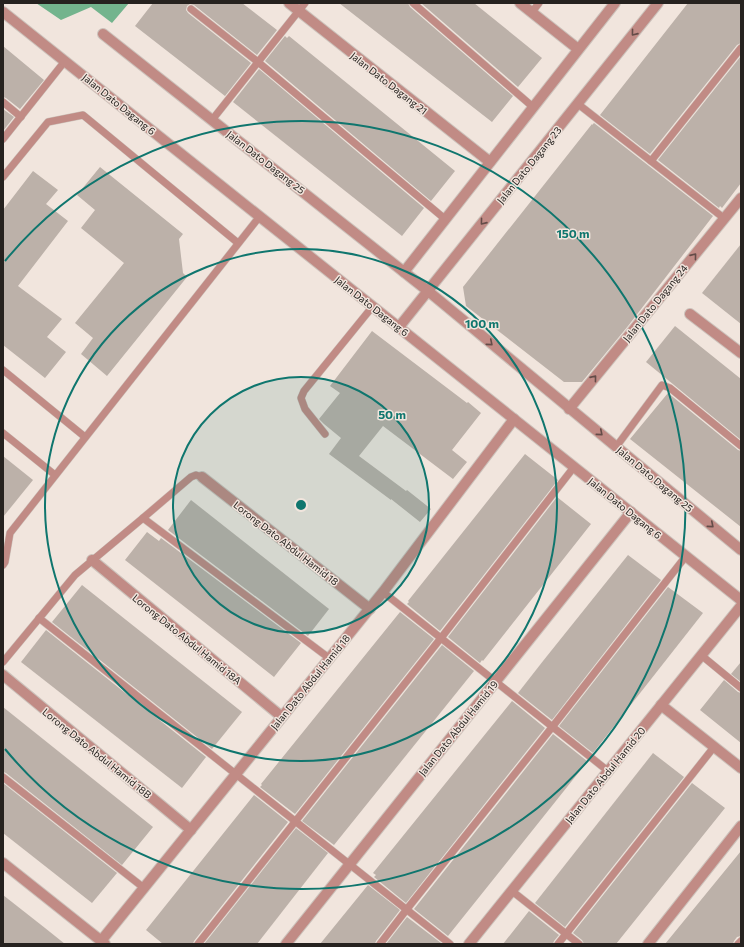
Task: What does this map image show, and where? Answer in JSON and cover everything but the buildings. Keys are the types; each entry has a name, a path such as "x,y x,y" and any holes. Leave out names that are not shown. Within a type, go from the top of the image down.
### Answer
{"street":[{"name":"Jalan Dato Dagang 21","path":"289,3 302,7 490,162"},
{"path":"520,3 578,49"},
{"path":"404,272 615,3"},
{"name":"Jalan Dato Dagang 23","path":"399,327 658,3"},
{"name":"Jalan Dato Dagang 6","path":"3,12 741,600"},
{"name":"Jalan Dato Dagang 25","path":"103,34 428,291 741,550"},
{"name":"Jalan Dato Dagang 24","path":"569,408 741,198"},
{"path":"690,314 741,353"},
{"name":"Jalan Dato Abdul Hamid 18","path":"103,942 144,888 383,592 514,418"},
{"name":"Lorong Dato Abdul Hamid 18","path":"202,476 370,608"},
{"name":"Jalan Dato Abdul Hamid 19","path":"286,944 631,512"},
{"name":"Lorong Dato Abdul Hamid 18A","path":"92,560 282,717"},
{"name":"Jalan Dato Abdul Hamid 20","path":"469,944 741,606"},
{"name":"Lorong Dato Abdul Hamid 18B","path":"3,675 191,830"},
{"path":"661,705 741,768"},
{"path":"648,944 741,826"},
{"path":"3,863 103,942"}],"lane":[{"path":"413,3 533,107"},
{"path":"532,12 539,3"},
{"path":"212,120 302,7"},
{"path":"191,9 258,62 445,219"},
{"path":"651,161 741,48"},
{"path":"3,139 65,61"},
{"path":"3,102 21,117"},
{"path":"578,104 724,219"},
{"path":"3,177 48,122 83,115 238,243"},
{"path":"3,565 5,562 5,546 10,533 260,216"},
{"path":"325,434 305,409 301,398 304,391 373,306"},
{"path":"3,370 86,437"},
{"path":"616,447 662,385 670,388 741,446"},
{"path":"3,433 55,475"},
{"path":"198,944 296,822 574,467"},
{"path":"3,662 75,574 191,477 196,475 202,476"},
{"path":"143,518 330,658"},
{"path":"380,944 686,556"},
{"path":"383,592 608,771"},
{"path":"39,618 450,944"},
{"path":"701,655 741,688"},
{"path":"558,944 714,747"},
{"path":"3,777 144,888"},
{"path":"512,891 579,944"},
{"path":"738,944 741,941"}],"green space":[{"path":"36,3 129,3 112,23 91,7 61,20"}]}
